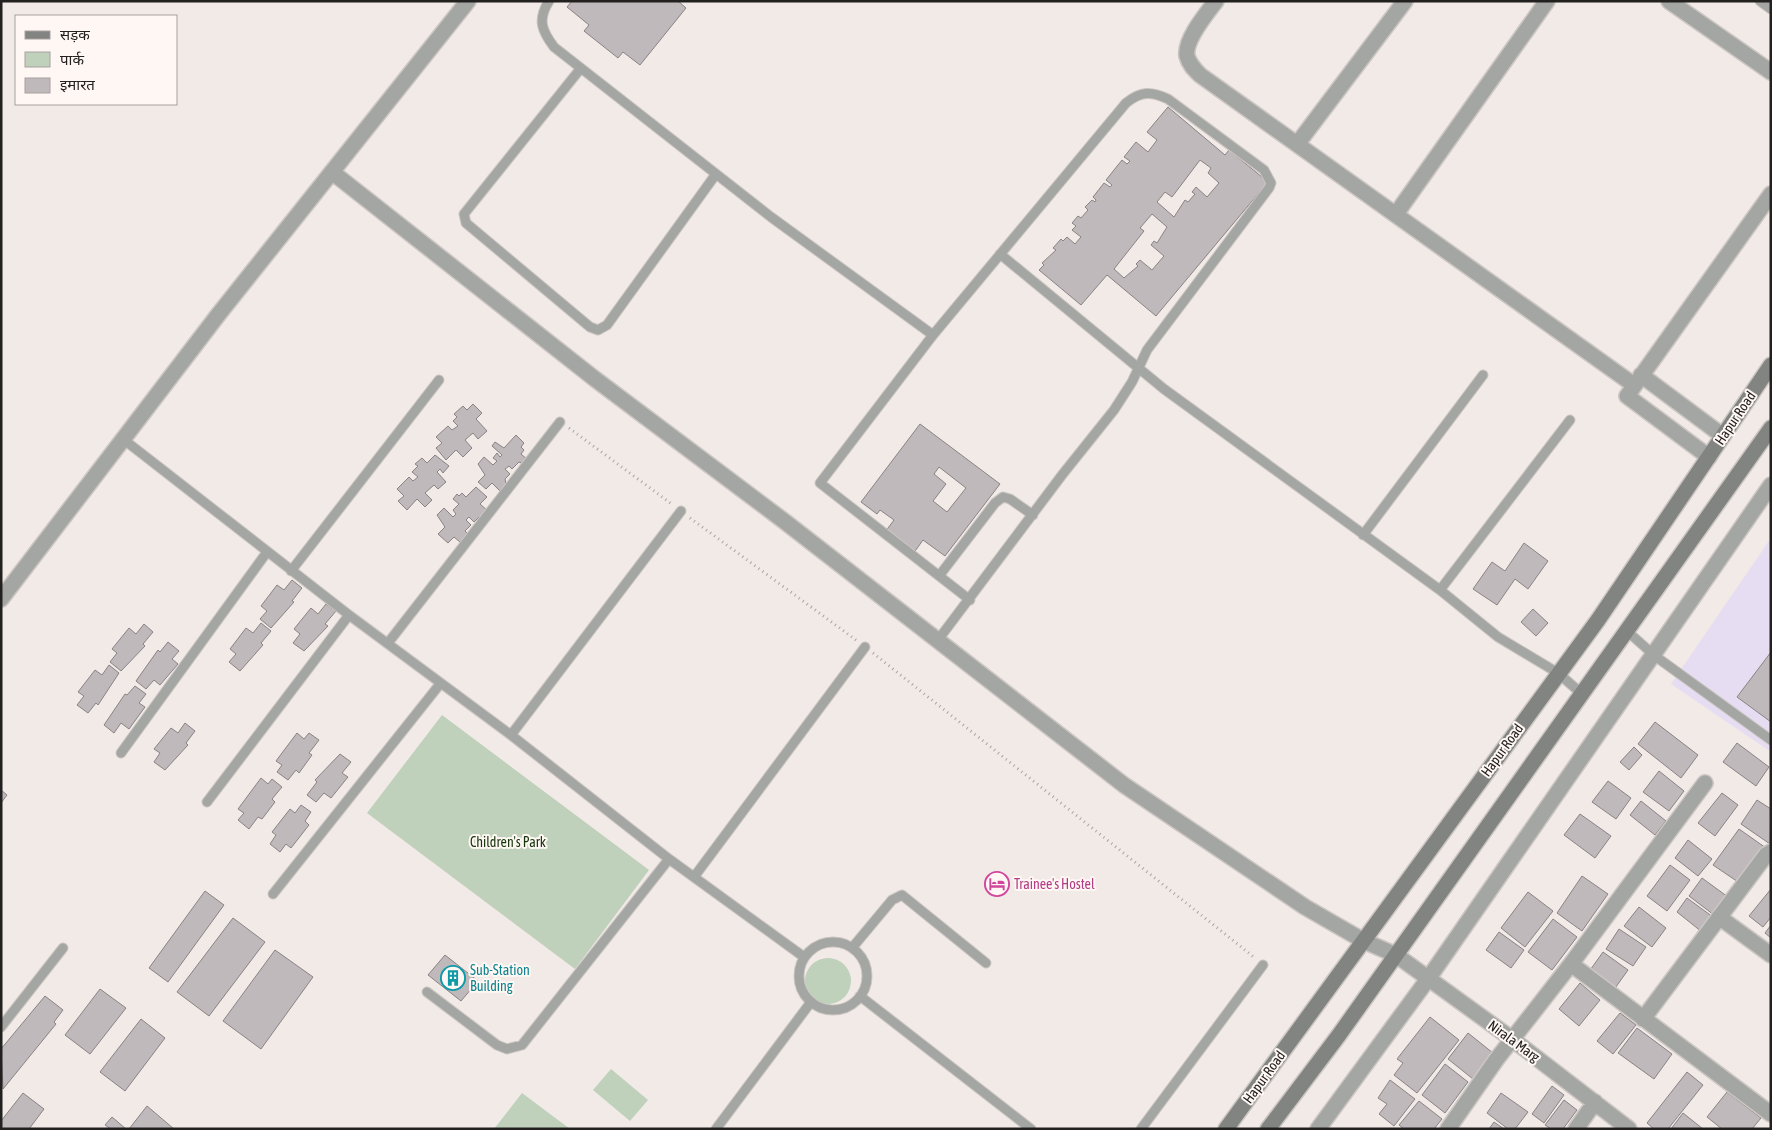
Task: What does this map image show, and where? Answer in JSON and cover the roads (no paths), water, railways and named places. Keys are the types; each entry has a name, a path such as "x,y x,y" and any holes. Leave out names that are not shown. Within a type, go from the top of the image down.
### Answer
{"main road":[{"name":"Hapur Road","path":"1226,1129 1598,620 1771,366"},
{"path":"1268,1129 1339,1036 1771,428"}],"street":[{"path":"1,599 123,439 468,1"},
{"path":"1216,1 1202,19 1187,45 1186,54 1190,64 1200,75 1396,214 1723,436"},
{"path":"1298,143 1405,1"},
{"path":"1396,214 1547,1"},
{"path":"1669,1 1771,72"},
{"name":"Nirala Marg","path":"332,172 595,379 938,640 1124,785 1305,907 1364,941 1396,955 1512,1039 1629,1129"},
{"path":"1709,457 1627,396 1771,194"},
{"path":"1318,1129 1428,979 1771,485"},
{"path":"1448,1129 1512,1039 1571,964 1705,783"},
{"path":"1643,1018 1766,855 1771,852"},
{"path":"1719,917 1771,955"},
{"path":"1571,964 1771,1114"},
{"path":"1576,1129 1595,1102"}],"lane":[{"path":"549,1 542,19 544,33 554,47 771,217 933,334"},
{"path":"1760,1 1771,9"},
{"path":"581,68 464,214 466,223 590,327 598,330 607,325 716,174"},
{"path":"938,640 970,600 1114,410 1132,382 1138,366 1158,334 1271,183 1264,170 1168,99 1154,93 1142,93 1126,103 933,334 820,483 970,600"},
{"path":"1000,254 1164,389 1440,590 1498,637 1558,673 1582,694"},
{"path":"1363,535 1483,375"},
{"path":"291,571 439,380"},
{"path":"1440,590 1570,420"},
{"path":"388,643 560,422"},
{"path":"123,439 291,571 388,643 669,859 804,957"},
{"path":"939,576 995,503 1002,497 1010,499 1033,515"},
{"path":"510,736 681,512"},
{"path":"121,753 267,552"},
{"path":"207,802 349,615"},
{"path":"1627,631 1654,656 1771,740"},
{"path":"694,877 865,647"},
{"path":"273,894 440,684"},
{"path":"427,992 497,1045 507,1049 522,1045 669,859"},
{"path":"852,948 892,900 902,895 986,963"},
{"path":"821,944 842,944 852,948 860,956 866,970 865,986 860,996 853,1003 833,1010 823,1009 811,1002 800,988 799,978 804,957 821,944"},
{"path":"1,1027 63,948"},
{"path":"1141,1129 1263,964"},
{"path":"860,996 1031,1129"},
{"path":"716,1129 811,1002"}],"place":[{"name":"Trainee's Hostel","path":"997,884"},
{"name":"Sub-Station Building","path":"453,978"}],"park label":[{"name":"Children's Park","path":"508,842"}]}
